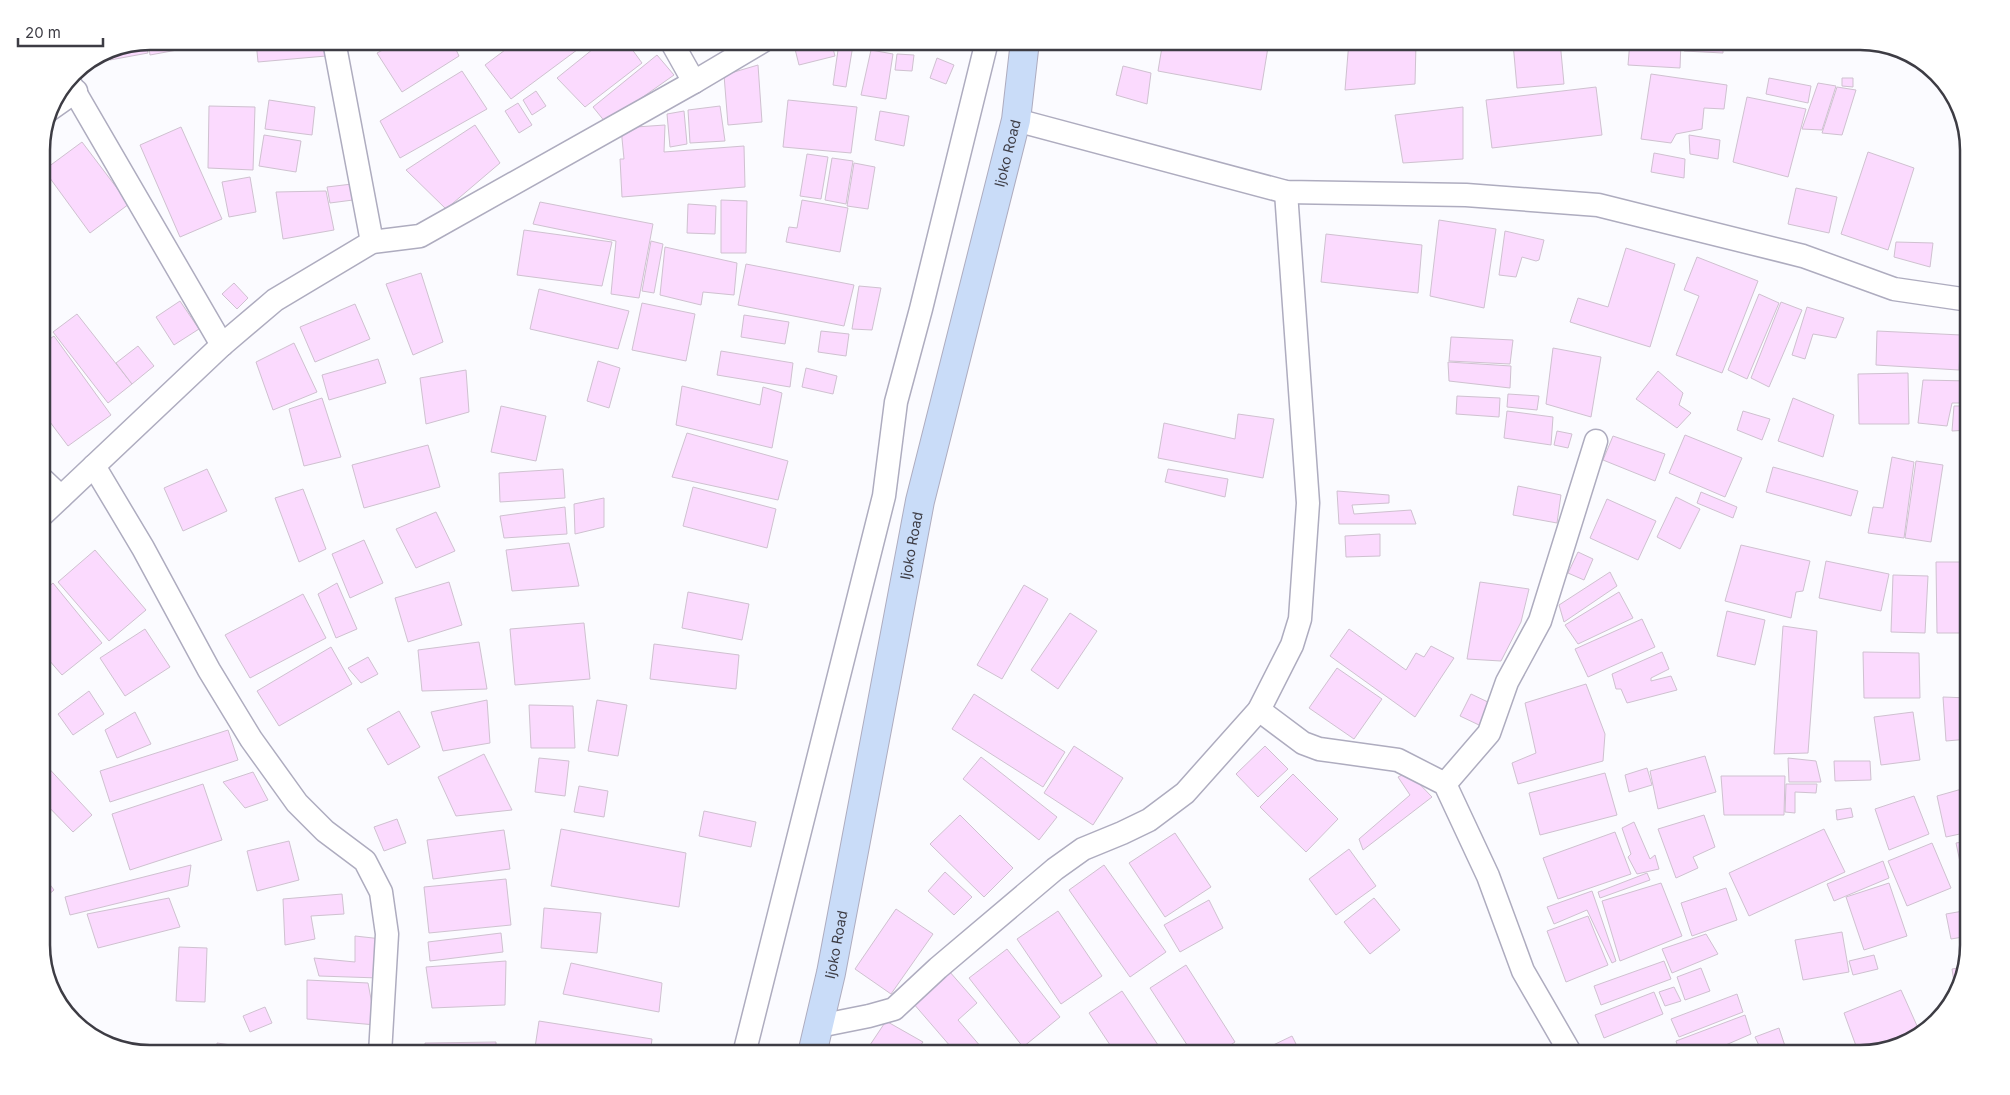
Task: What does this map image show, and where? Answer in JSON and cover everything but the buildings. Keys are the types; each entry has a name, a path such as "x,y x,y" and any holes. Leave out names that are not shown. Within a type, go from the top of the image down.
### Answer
{"main road":[{"name":"Ijoko Road","path":"814,1045 831,973 920,501 1016,120 1023,50"}],"street":[{"path":"336,50 372,242"},
{"path":"676,50 694,82"},
{"path":"50,508 222,345 275,300 372,242 420,236 748,50"},
{"path":"746,1045 884,496 896,402 921,309 984,50"},
{"path":"73,87 222,345"},
{"path":"1016,120 1286,192 1466,195 1598,205 1803,256 1894,289 1960,299"},
{"path":"819,1026 894,1009 938,968 1055,868 1083,849 1149,820 1185,793 1259,710 1292,644 1300,619 1308,503 1286,192"},
{"path":"1445,784 1489,733 1507,682 1540,622 1596,441"},
{"path":"94,466 143,548 209,670 251,740 297,804 325,831 365,862 381,892 387,934 381,1045"},
{"path":"50,486 61,496"},
{"path":"1259,710 1303,743 1319,749 1398,760 1445,784 1488,876 1523,971 1566,1045"}]}
